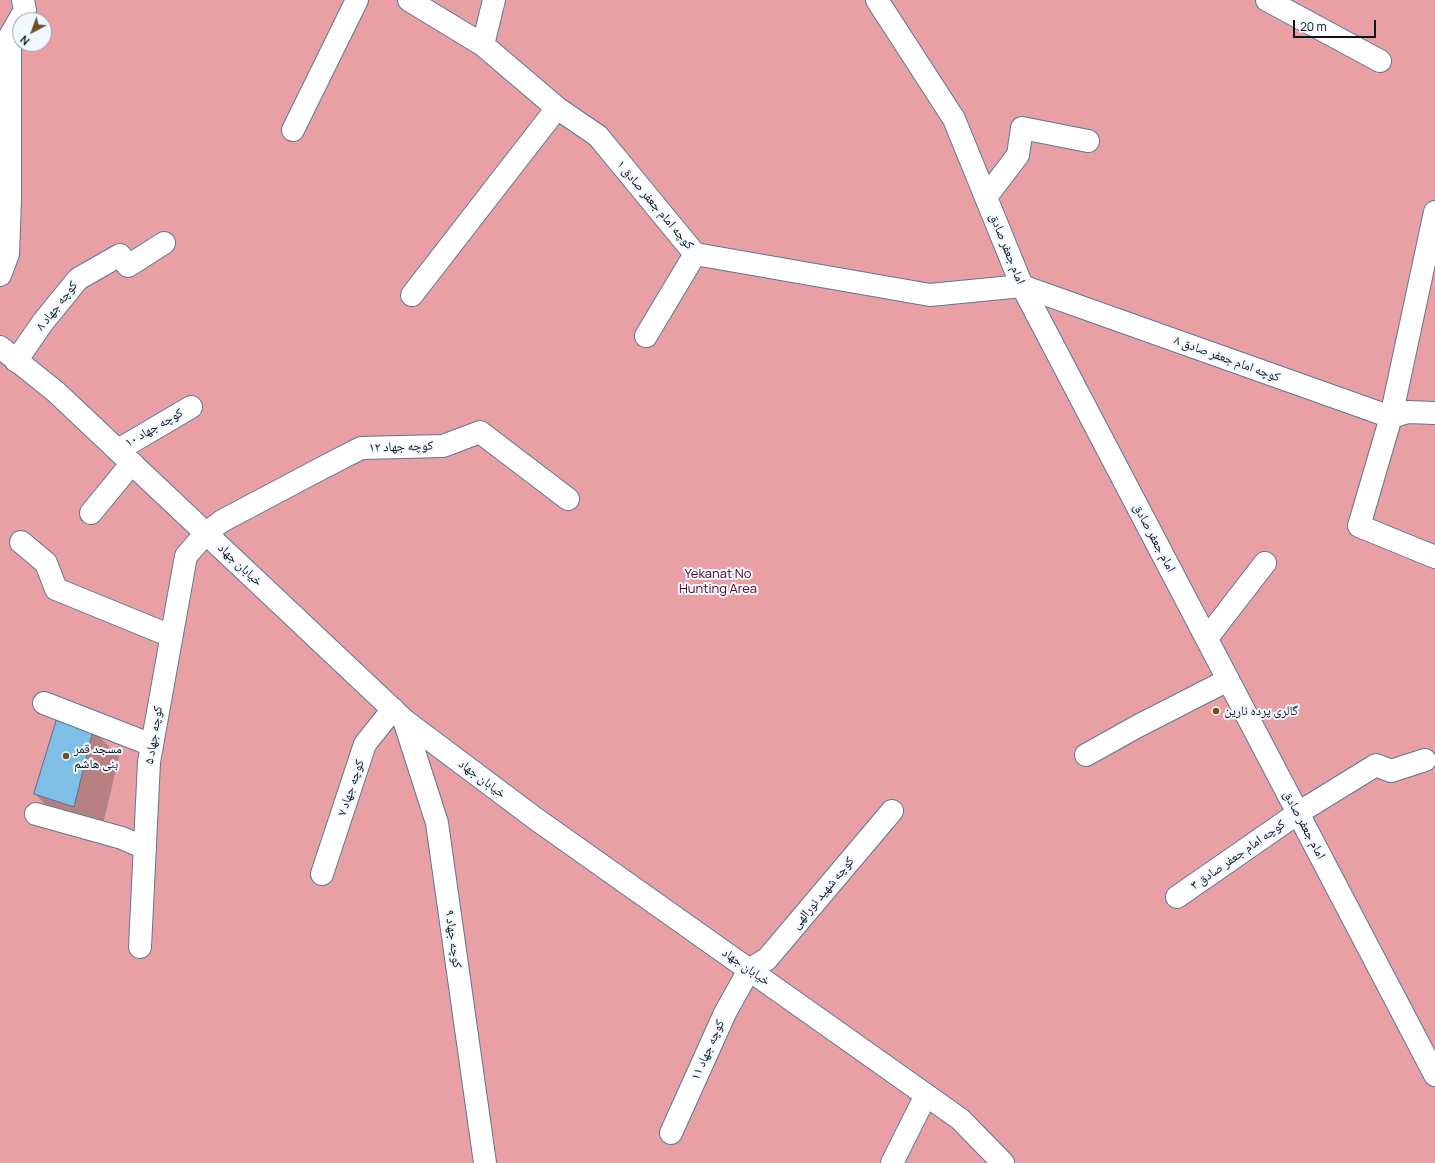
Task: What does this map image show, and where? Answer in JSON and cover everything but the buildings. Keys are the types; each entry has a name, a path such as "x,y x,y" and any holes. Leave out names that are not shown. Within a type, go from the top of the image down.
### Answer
{"street":[{"path":"0,276 8,254 10,200 5,36 25,10 23,0"},
{"path":"293,130 357,0"},
{"name":"کوچه امام جعفر صادق ۱","path":"409,0 483,45 557,108 598,136 695,254 930,295 1022,286"},
{"path":"483,45 494,0"},
{"name":"امام جعفر صادق","path":"877,0 954,119 1022,286 1435,1074"},
{"path":"1267,0 1380,61"},
{"path":"412,295 557,108"},
{"path":"986,197 1018,155 1022,128 1088,142"},
{"path":"1435,212 1391,417 1358,526 1435,557"},
{"name":"کوچه جهاد ۸","path":"8,354 43,322 78,279 120,255 128,266 164,243"},
{"path":"646,336 695,254"},
{"name":"کوچه امام جعفر صادق ۸","path":"1022,286 1391,417"},
{"name":"خیابان جهاد","path":"8,354 56,392 398,714 536,819 960,1119 1003,1163"},
{"name":"کوچه جهاد ۱۰","path":"125,457 191,407"},
{"path":"1391,417 1408,412 1435,414"},
{"name":"کوچه جهاد ۱۲","path":"206,533 222,521 362,448 443,446 480,432 568,499"},
{"path":"91,513 125,457"},
{"name":"کوچه جهاد ۵","path":"140,947 149,762 186,556 206,533"},
{"path":"21,542 46,563 56,589 171,636"},
{"path":"1207,638 1265,563"},
{"path":"1086,756 1138,726 1228,680"},
{"path":"44,703 152,745"},
{"name":"کوچه جهاد ۷","path":"322,874 365,744 398,714"},
{"name":"کوچه جهاد ۹","path":"398,714 437,823 486,1163"},
{"name":"کوچه امام جعفر صادق ۳","path":"1177,897 1298,813 1376,765 1391,771 1425,760"},
{"name":"کوچه شهید نورالهی","path":"749,970 767,960 892,811"},
{"path":"36,814 122,838 145,848"},
{"name":"کوچه جهاد ۱۱","path":"671,1133 725,1014 749,970"},
{"path":"892,1163 926,1095"}],"green space":[{"name":"Yekanat No Hunting Area","path":"0,0 1435,0 1435,1163 0,1163"}],"place":[{"name":"گالری پرده نارین","path":"1216,711"},
{"name":"مسجد قمر بنی هاشم","path":"66,756"}]}
